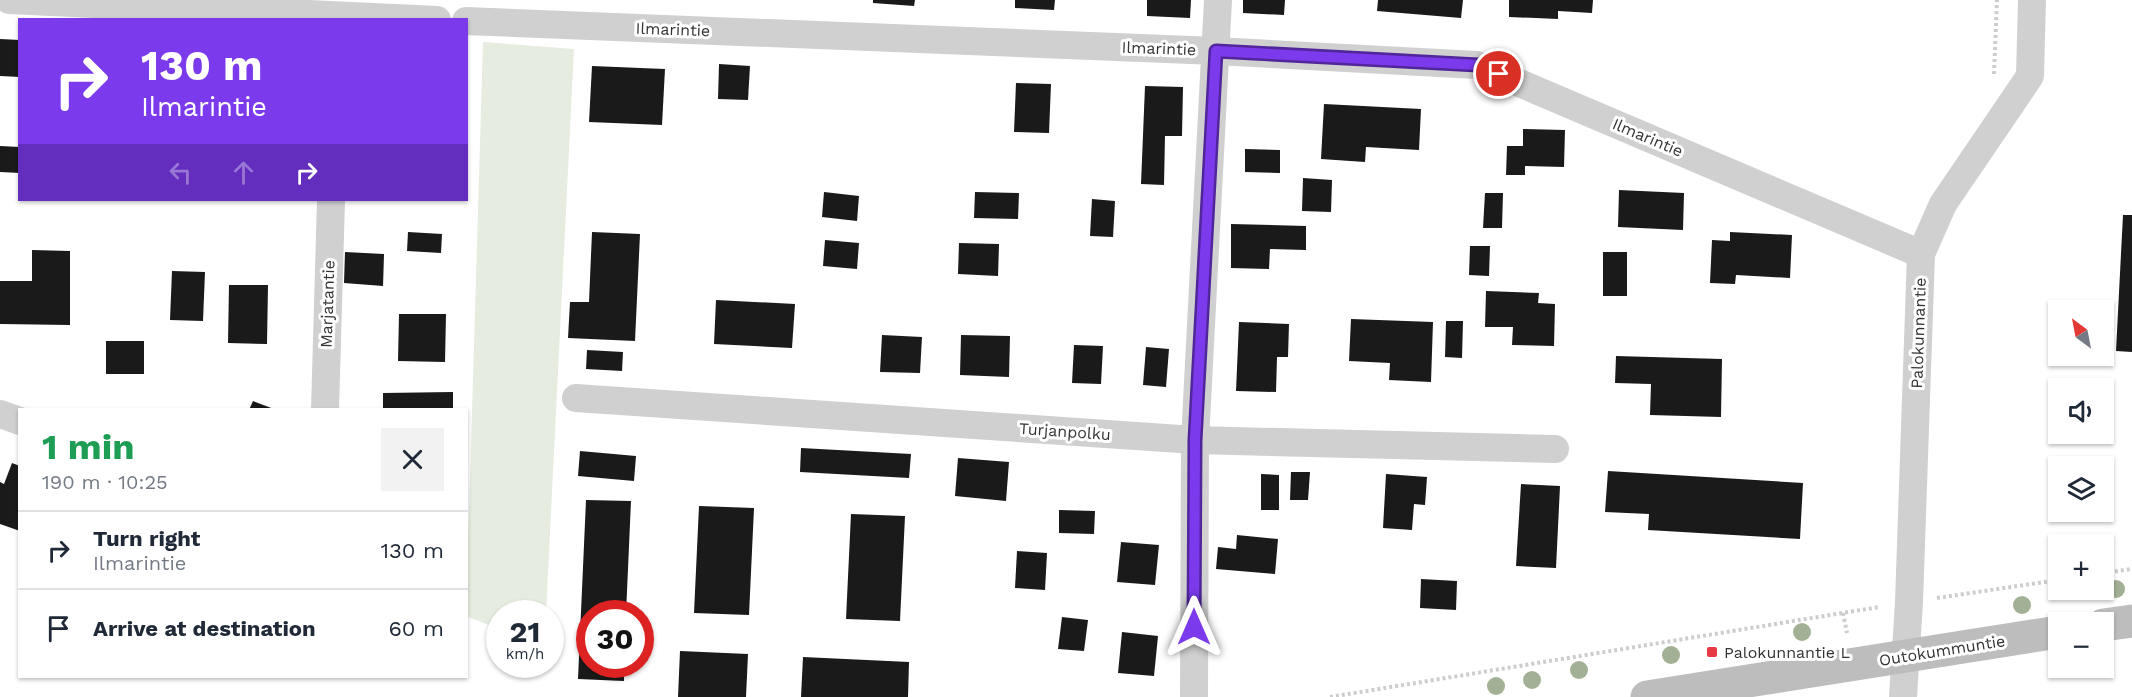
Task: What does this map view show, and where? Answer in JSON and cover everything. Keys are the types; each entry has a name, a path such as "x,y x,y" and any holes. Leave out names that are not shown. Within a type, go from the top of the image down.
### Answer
{"main road":[{"path":"2114,624 2132,621"},
{"name":"Outokummuntie","path":"1647,697 2048,634"}],"street":[{"path":"9,0 338,18"},
{"path":"1194,697 1195,440 1218,0"},
{"name":"Palokunnantie","path":"1903,697 1909,602 1921,255 1943,204 2030,76 2032,0"},
{"name":"Ilmarintie","path":"468,21 1216,51 1478,65 1921,255"},
{"name":"Marjatantie","path":"325,408 331,201"},
{"name":"Turjanpolku","path":"576,398 1195,440 1555,449"},
{"path":"0,414 18,420"}],"path":[{"path":"2114,571 2132,569"},
{"path":"1330,697 1909,602 2048,581"}],"shaded area":[{"path":"483,42 574,49 547,600 486,600 486,624 468,617"}],"building":[{"path":"873,0 915,0 914,6 873,3"},
{"path":"1015,0 1055,0 1054,10 1015,8"},
{"path":"1147,0 1191,0 1190,18 1147,16"},
{"path":"1243,0 1285,0 1284,15 1243,13"},
{"path":"1378,0 1463,0 1461,18 1377,11"},
{"path":"1509,0 1593,0 1592,13 1558,11 1558,19 1509,17"},
{"path":"0,39 18,40 18,77 0,76"},
{"path":"719,64 750,66 748,100 718,99"},
{"path":"592,66 665,69 662,125 589,122"},
{"path":"1016,83 1051,84 1049,133 1014,132"},
{"path":"1145,86 1183,87 1182,136 1165,136 1164,185 1141,184"},
{"path":"1324,104 1421,109 1419,150 1366,147 1365,162 1321,159"},
{"path":"1523,129 1565,130 1564,167 1525,166 1525,175 1506,175 1507,146 1523,146"},
{"path":"0,146 18,147 18,173 0,172"},
{"path":"1245,149 1280,150 1280,173 1245,172"},
{"path":"1303,178 1332,180 1331,212 1302,211"},
{"path":"1619,190 1684,193 1683,230 1618,227"},
{"path":"824,192 859,196 857,221 822,217"},
{"path":"975,192 1019,193 1018,219 974,218"},
{"path":"1485,193 1503,193 1502,228 1483,228"},
{"path":"1092,199 1115,201 1113,237 1090,236"},
{"path":"2123,215 2132,215 2132,352 2116,351"},
{"path":"1231,224 1306,226 1306,250 1270,249 1269,269 1231,268"},
{"path":"408,232 442,234 441,253 407,251"},
{"path":"592,232 640,234 635,341 568,338 570,302 589,302"},
{"path":"1730,232 1792,235 1790,278 1736,275 1735,284 1710,283 1712,240 1730,241"},
{"path":"825,240 859,243 857,269 823,266"},
{"path":"959,243 999,244 998,276 958,274"},
{"path":"1470,246 1490,246 1489,276 1469,275"},
{"path":"32,250 70,251 70,325 0,324 0,281 32,281"},
{"path":"345,252 384,254 383,286 344,283"},
{"path":"1603,252 1627,252 1627,296 1603,296"},
{"path":"172,271 205,272 203,321 170,320"},
{"path":"229,285 268,285 267,344 228,343"},
{"path":"1486,291 1539,293 1538,303 1555,304 1554,346 1512,345 1513,327 1485,327"},
{"path":"716,300 795,304 792,348 714,344"},
{"path":"399,314 446,314 445,362 398,361"},
{"path":"1351,319 1433,322 1431,382 1389,380 1390,363 1349,361"},
{"path":"1446,321 1463,321 1462,358 1445,357"},
{"path":"1239,322 1289,324 1288,357 1277,357 1276,392 1236,391"},
{"path":"882,335 922,337 920,373 880,372"},
{"path":"961,335 1010,336 1009,377 960,375"},
{"path":"106,341 144,341 144,374 106,374"},
{"path":"1074,345 1103,346 1101,384 1072,383"},
{"path":"1146,347 1169,349 1166,387 1143,385"},
{"path":"587,350 623,352 622,371 586,369"},
{"path":"1616,356 1722,359 1721,417 1650,415 1651,384 1615,383"},
{"path":"453,392 453,408 383,408 383,393"},
{"path":"253,401 271,408 250,408"},
{"path":"801,448 911,454 909,478 800,472"},
{"path":"580,451 636,456 634,481 578,476"},
{"path":"958,458 1009,462 1006,501 955,496"},
{"path":"12,463 18,465 18,530 0,524 0,482 4,484"},
{"path":"1608,471 1803,483 1800,539 1648,530 1649,514 1605,512"},
{"path":"1291,472 1310,472 1308,500 1290,500"},
{"path":"1261,474 1279,475 1279,510 1261,510"},
{"path":"1386,474 1427,477 1425,505 1414,504 1412,530 1383,528"},
{"path":"1521,484 1560,486 1556,568 1516,566"},
{"path":"586,500 631,501 627,600 582,600"},
{"path":"699,506 754,508 749,615 694,613"},
{"path":"1059,510 1095,511 1094,534 1059,533"},
{"path":"851,514 905,516 900,621 846,619"},
{"path":"1237,535 1278,539 1275,574 1216,569 1218,547 1236,549"},
{"path":"1121,542 1159,545 1155,585 1117,582"},
{"path":"1017,551 1047,553 1045,590 1015,588"},
{"path":"1421,579 1457,581 1456,610 1420,608"},
{"path":"1062,617 1088,620 1084,651 1058,649"},
{"path":"1122,632 1158,636 1154,676 1118,673"},
{"path":"680,651 748,654 746,697 678,697"},
{"path":"803,657 909,662 908,697 801,697"},
{"path":"624,678 624,681 578,679"}],"place":[{"name":"Palokunnantie L","path":"1712,652"}],"route":[{"path":"1194,627 1195,440 1216,51 1478,65 1499,74"}]}
